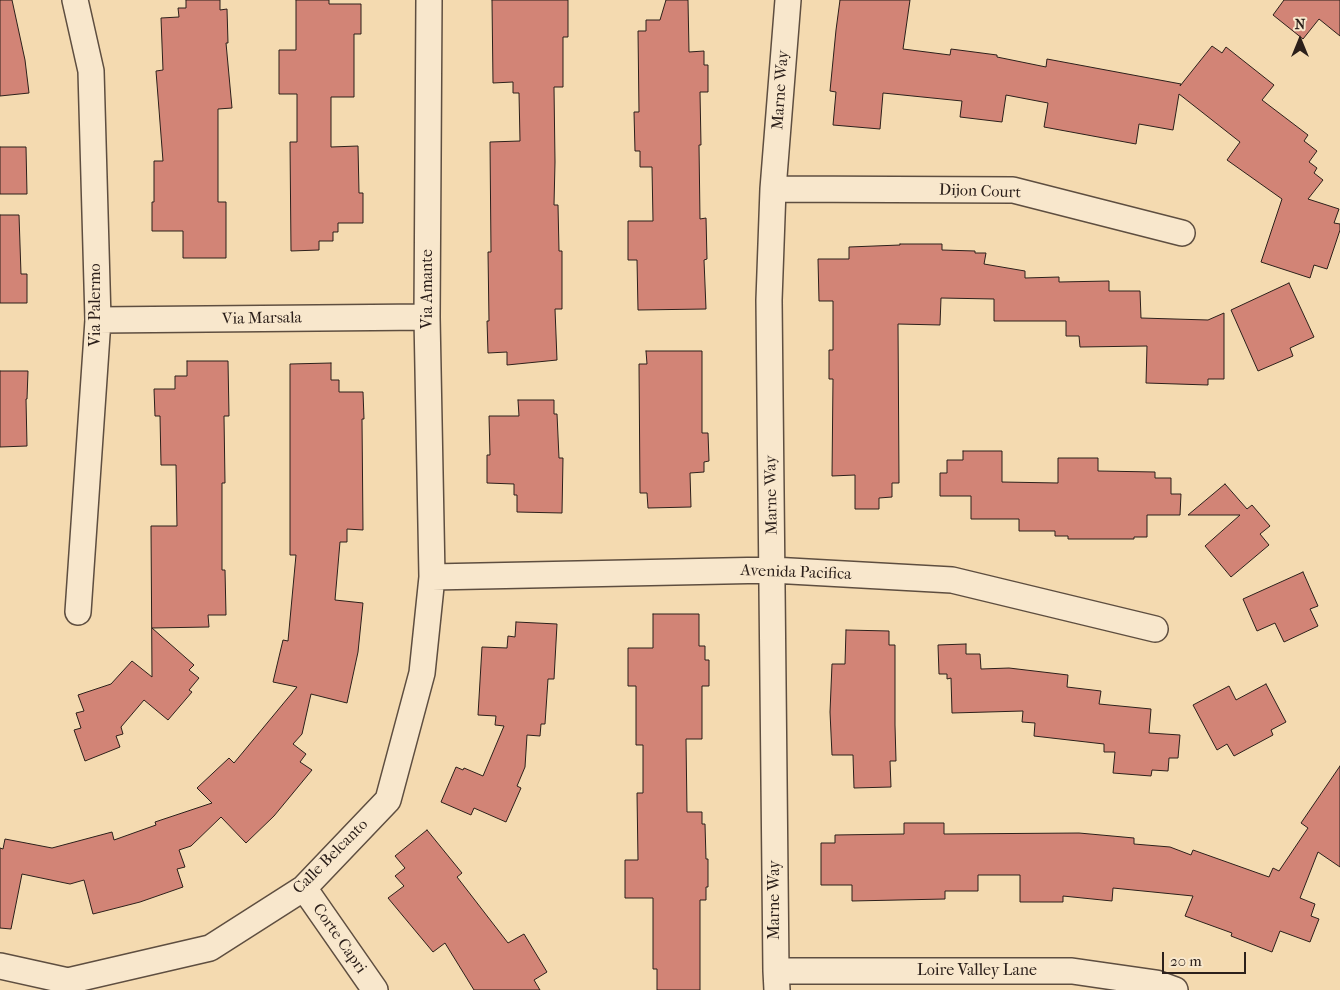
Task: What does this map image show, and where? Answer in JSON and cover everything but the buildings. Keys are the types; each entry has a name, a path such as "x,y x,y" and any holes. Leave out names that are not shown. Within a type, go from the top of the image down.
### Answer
{"street":[{"name":"Via Palermo","path":"75,0 91,70 98,320 78,612"},
{"name":"Via Amante","path":"429,0 427,317 432,577"},
{"name":"Marne Way","path":"777,980 769,300 773,189 788,0"},
{"name":"Dijon Court","path":"773,189 1013,190 1182,233"},
{"name":"Via Marsala","path":"98,320 427,317"},
{"name":"Avenida Pacifica","path":"432,577 772,570 952,580 1155,629"},
{"name":"Calle Belcanto","path":"0,966 68,981 210,948 304,888 388,800 422,672 432,577"},
{"name":"Corte Capri","path":"304,888 374,990"},
{"name":"Loire Valley Lane","path":"777,980 1072,971 1156,982 1175,990"}]}
